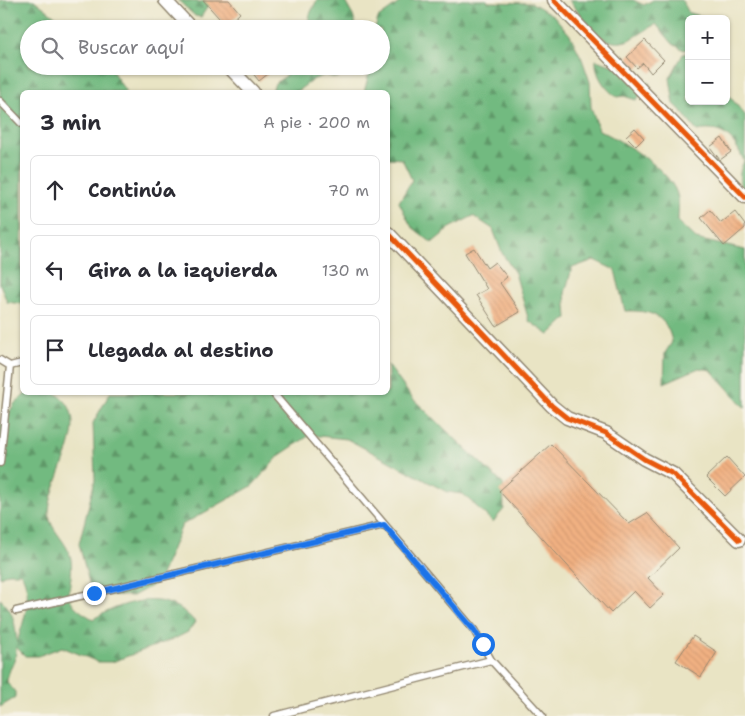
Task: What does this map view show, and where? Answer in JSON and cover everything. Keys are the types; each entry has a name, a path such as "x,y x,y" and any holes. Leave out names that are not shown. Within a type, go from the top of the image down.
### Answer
{"street":[{"path":"165,0 184,20"},
{"path":"554,0 745,197"},
{"path":"237,75 251,90"},
{"path":"390,235 552,406 567,418 606,433 644,460 673,474 740,540"}],"lane":[{"path":"0,101 20,122"},
{"path":"0,360 10,366 20,364"},
{"path":"0,463 10,366"},
{"path":"275,395 474,630 491,660 542,716"},
{"path":"16,611 384,525"},
{"path":"274,716 491,660"}],"green space":[{"path":"0,0 34,0 60,20 20,20 20,75 115,75 125,90 20,90 20,304 7,302 0,284"},
{"path":"178,0 200,2 206,0 210,3 201,17 195,16"},
{"path":"317,0 344,0 354,20 309,20"},
{"path":"403,0 487,0 488,2 532,3 554,16 570,35 582,59 590,82 591,107 599,130 646,158 667,178 678,198 678,222 696,239 745,250 745,408 711,370 699,368 664,383 665,353 672,342 670,333 662,320 650,313 625,311 615,270 594,260 572,268 565,293 567,318 549,335 529,321 515,273 502,253 493,229 473,216 450,228 432,243 411,226 399,202 412,180 402,159 390,158 390,90 365,90 369,75 390,75 390,20 377,20"},
{"path":"569,0 633,0 644,5 653,0 682,0 689,13 697,15 685,15 684,50 673,44 656,24 621,42 612,42 605,39 591,28"},
{"path":"683,54 685,54 685,105 730,105 730,97 745,115 745,199 740,180 740,171 744,161 732,140 721,132 714,130 697,131 674,104 670,78"},
{"path":"596,60 633,72 650,84 636,100 624,96 617,97 609,90 599,76"},
{"path":"325,75 314,79 299,90 273,90 275,83 286,76"},
{"path":"325,75 341,75 336,78"},
{"path":"390,368 412,398 503,484 504,509 493,522 463,494 447,492 347,439 310,435 280,455 252,486 182,525 158,582 133,596 92,594 79,544 95,480 93,423 109,395 390,395"},
{"path":"25,395 57,395 67,404 72,418 72,433 68,450 51,500 49,515 52,526 66,547 71,559 72,570 69,593 74,605 93,619 106,612 133,603 159,601 184,611 195,622 188,632 176,638 112,662 98,662 62,647 38,656 25,656 16,647 15,658 7,677 7,682 15,692 15,698 0,707 0,599 11,614 15,625 17,643 25,616 27,599 25,582 21,573 8,573 0,577 0,427 15,403"}],"building":[{"path":"203,0 229,0 240,13 232,20 221,20"},
{"path":"645,40 664,60 651,73 643,63 637,68 627,57"},
{"path":"254,75 267,75 259,81"},
{"path":"635,128 644,138 636,146 626,136"},
{"path":"722,138 731,152 720,160 710,147"},
{"path":"710,210 721,223 735,212 745,225 745,228 724,246 701,218"},
{"path":"474,248 487,268 495,262 507,277 500,283 520,312 496,326 476,295 487,289 465,253"},
{"path":"551,444 629,524 647,513 679,548 648,578 664,595 650,608 634,591 611,613 499,491"},
{"path":"727,457 745,477 725,496 706,477"},
{"path":"693,636 717,652 701,677 676,661"}],"cycle path":[{"path":"554,0 745,197"},
{"path":"390,235 552,406 567,418 606,433 644,459 673,474 739,540"}],"route":[{"path":"94,593 384,525 474,630 483,644"}]}
